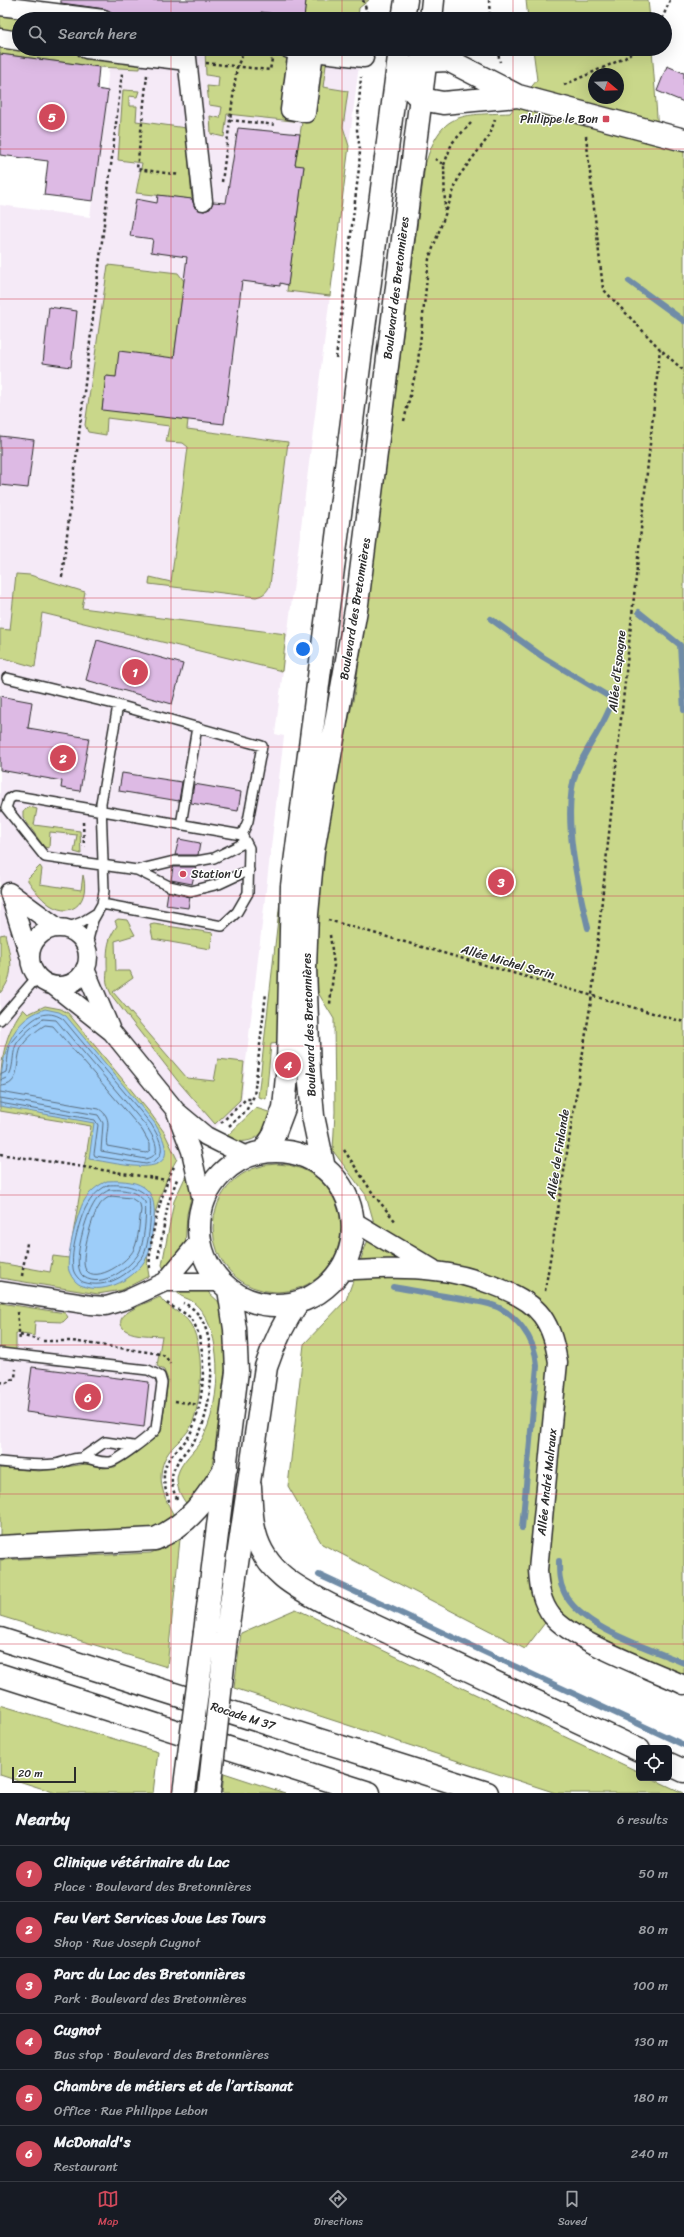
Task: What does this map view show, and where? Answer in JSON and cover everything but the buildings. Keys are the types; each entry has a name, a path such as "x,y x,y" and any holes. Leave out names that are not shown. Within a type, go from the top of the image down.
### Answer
{"main road":[{"path":"404,12 406,0"},
{"path":"432,12 433,0"},
{"name":"Boulevard des Bretonnières","path":"255,1154 273,1137 284,1108 288,1065 292,886 399,56"},
{"path":"425,56 398,76 421,99 443,103 518,96"},
{"name":"Boulevard des Bretonnières","path":"324,1168 314,1116 309,1071 305,968 307,914 313,851 357,604 426,56"},
{"path":"430,56 448,60 518,96 684,140"},
{"path":"285,1152 295,1154 310,1159 324,1168 344,1192 353,1221 351,1247 340,1271 322,1290 298,1302 274,1306 262,1304 239,1296 225,1286 207,1263 200,1240 199,1222 207,1194 220,1176 238,1162 255,1154 285,1152"},
{"path":"184,1793 237,1371 235,1330 225,1286"},
{"path":"208,1793 226,1638 250,1487 266,1367 275,1341 287,1318 298,1302"},
{"path":"0,1547 156,1539 169,1533 190,1518 207,1499 226,1467"},
{"path":"250,1487 254,1532 260,1550 268,1563 281,1577 330,1605 636,1749"},
{"name":"Rocade M 37","path":"0,1639 487,1793"},
{"path":"0,1675 368,1793"},
{"path":"672,1766 684,1772"}],"street":[{"path":"0,6 48,12"},
{"path":"0,38 12,40"},
{"path":"187,56 203,201"},
{"path":"297,56 290,110 306,112 313,56"},
{"path":"347,56 364,58"},
{"path":"5,886 29,955 32,970 37,977 45,983 54,986 112,1032 176,1111 214,1141 255,1154"},
{"path":"5,886 61,928 75,933 86,948 87,962 85,969 73,983 54,986"},
{"path":"29,955 36,939 42,933 61,928"},
{"path":"85,969 112,1032"},
{"path":"176,1111 192,1160 203,1205"},
{"name":"Allée André Malraux","path":"353,1221 435,1270"},
{"path":"0,1291 106,1306 126,1300 165,1282 200,1240"},
{"name":"Allée André Malraux","path":"340,1271 435,1270 490,1284 528,1303 541,1315 555,1342 558,1362 538,1570 543,1600 551,1615 561,1626 580,1638 684,1685"},
{"path":"165,1282 225,1286"}],"lane":[{"path":"8,678 118,705 262,746 244,838 249,848 248,893 237,912 222,926 102,904"},
{"path":"86,948 93,920 102,904 104,891 100,811 118,705"},
{"path":"181,825 197,727"},
{"path":"244,838 181,825 14,796 9,799 6,805 6,808 45,857 137,870 169,886 191,891 219,884 249,870"},
{"path":"137,870 174,861 197,861 214,858 244,838"},
{"path":"61,928 82,922 96,914"},
{"path":"0,1020 37,977"},
{"path":"0,1354 148,1370 160,1376 162,1383 156,1429 152,1434 133,1446 121,1458 112,1462 99,1462 82,1458 50,1464 28,1465 0,1462"},
{"path":"82,1458 105,1442 133,1446"}],"path":[{"path":"364,0 367,12"},
{"path":"489,0 490,12"},
{"path":"665,12 670,0"},
{"path":"62,577 124,56"},
{"path":"149,56 138,169 200,177 222,182"},
{"path":"192,56 237,66 270,70 273,56"},
{"path":"222,186 237,66 242,56"},
{"path":"539,102 556,89 627,56"},
{"path":"336,364 359,168 357,112 364,58"},
{"path":"403,424 418,362 429,259 458,176 490,135 497,114"},
{"path":"582,114 603,289 684,372"},
{"path":"230,120 284,126"},
{"path":"445,214 444,165 452,143 473,120"},
{"path":"434,158 444,165"},
{"name":"Allée d’Espagne","path":"592,995 660,349"},
{"path":"83,820 84,848"},
{"path":"327,913 334,965 330,1008"},
{"name":"Allée Michel Serin","path":"328,920 684,1022"},
{"path":"214,1141 246,1111 253,1099 266,992"},
{"name":"Allée de Finlande","path":"541,1315 592,995"},
{"path":"341,1146 374,1195 398,1224"},
{"path":"0,1154 167,1180"},
{"path":"190,1518 176,1497 172,1484 172,1474 201,1427 211,1377 210,1351 206,1329 199,1316 187,1304 173,1296 157,1266 168,1204 173,1186 182,1169 192,1160"},
{"path":"0,1382 6,1383 15,1378 20,1337 16,1317 27,1242"}],"shaded area":[{"path":"110,56 360,56 275,734 284,736 241,1104 206,1136 177,1112 191,1151 177,1159 167,1175 158,1200 147,1267 149,1276 160,1297 127,1312 127,1332 162,1336 157,1365 164,1370 168,1380 161,1430 158,1436 115,1467 104,1468 86,1464 39,1471 23,1471 0,1468 0,205 90,217 92,201 94,201"}],"green space":[{"path":"0,0 44,12 12,12 12,56 0,54"},
{"path":"306,0 369,0 359,8 359,12 305,12"},
{"path":"526,0 648,0 649,12 527,12"},
{"path":"263,3 271,12 261,12"},
{"path":"15,56 141,56 140,69 99,67"},
{"path":"205,56 309,56 327,58 323,87 348,91 343,127 349,146 330,296 287,291 304,167 295,165 302,122 227,114 224,137 211,134 210,116 220,118 222,107 209,105 207,86 218,87 219,77 206,75"},
{"path":"534,56 653,56 659,144 684,150 684,1685 551,1615 525,1649 322,1544 288,1486 304,1344 346,1300 374,1223 366,1195 333,1151 335,1112 334,1019 317,991 315,902 340,758 354,696 369,597 425,165 431,147 438,134 446,125 465,116 510,113 537,80"},
{"path":"123,90 139,91 137,97 129,96 129,106 137,106 136,121 186,128 192,199 136,193 142,163 118,160"},
{"path":"108,265 178,273 184,281 174,358 116,377 106,376 102,409 188,420 187,429 288,442 270,585 261,595 256,597 149,584 150,577 171,582 188,447 183,443 166,442 169,426 107,418 106,435 88,432 85,425"},
{"path":"16,574 30,575 85,592 82,608 286,634 282,671 42,613 35,667 0,657 0,629 10,630"},
{"path":"30,807 37,809 34,825 80,831 81,854 74,852 77,835 50,832 49,848 44,847 23,817 23,811"},
{"path":"40,866 42,869 40,884 81,890 83,875 85,884 84,892 78,905 66,910 59,909 50,905 43,899 27,879"},
{"path":"280,901 285,901 280,1043 271,1044 266,1099 258,1097"},
{"path":"118,919 127,920 135,935 115,941 116,971 130,971 133,978 113,992 187,1078 214,1081 218,1059 244,1062 240,1100 215,1124 177,1080 112,996 109,990 107,982 107,952 110,939 117,926 115,921"},
{"path":"154,924 213,933 210,949 153,939 150,925"},
{"path":"5,934 11,965 9,979 0,993 0,935"},
{"path":"45,1006 61,1009 68,1013 151,1114 164,1132 177,1159 165,1184 154,1216 148,1249 149,1276 122,1290 98,1294 0,1278 0,1263 50,1272 53,1256 69,1258 91,1126 0,1111 0,1083 3,1057 15,1020 23,1009 28,1014"},
{"path":"256,1108 275,1114 260,1134 255,1138 242,1141 224,1139"},
{"path":"271,1164 283,1164 296,1167 313,1175 326,1187 338,1209 341,1228 340,1240 336,1252 330,1264 318,1277 296,1289 283,1292 271,1292 258,1289 241,1281 228,1269 216,1247 213,1234 213,1222 216,1209 224,1192 236,1179 258,1167"},
{"path":"189,1169 192,1194 187,1214 185,1247 172,1264 164,1269 162,1265 174,1201"},
{"path":"176,1290 207,1291 221,1304 229,1340 210,1476 190,1509 179,1491 177,1483 178,1473 184,1462 201,1440 208,1426 215,1395 217,1364 214,1340 203,1313 191,1300 179,1295"},
{"path":"160,1297 167,1305 184,1317 191,1325 195,1335 200,1360 200,1388 192,1424 187,1432 169,1452 164,1460 162,1469 162,1487 168,1504 177,1520 164,1530 0,1537 0,1468 39,1471 86,1464 104,1468 115,1467 158,1436 161,1430 168,1380 164,1370 157,1366 162,1336 139,1335 131,1333 124,1329 121,1324 121,1320 124,1315 129,1312"},
{"path":"0,1303 65,1313 68,1317 63,1322 35,1321 34,1336 16,1333 16,1351 0,1349"},
{"path":"180,1539 167,1667 0,1616 0,1560 151,1553"},
{"path":"296,1609 636,1771 636,1781 657,1781 683,1793 556,1793 234,1688 241,1633"},
{"path":"0,1705 158,1752 153,1793 56,1793 0,1775"},
{"path":"224,1773 285,1793 222,1793"}],"water":[{"path":"45,1009 59,1012 66,1016 154,1122 164,1142 165,1155 160,1163 149,1166 135,1166 89,1159 94,1123 0,1106 3,1062 12,1036 20,1024 31,1015"},
{"path":"107,1181 131,1182 146,1189 151,1195 154,1204 154,1214 151,1246 149,1254 142,1265 128,1278 120,1283 110,1286 92,1288 76,1282 69,1271 68,1265 70,1247 81,1206 94,1189"}],"waterway":[{"path":"629,281 684,321"},
{"path":"639,612 680,645 684,710"},
{"path":"491,619 543,657 613,699 610,709 580,763 572,789 570,808 573,850 588,928"},
{"path":"393,1287 489,1304 507,1313 528,1336 533,1346 537,1366 522,1528"},
{"path":"559,1561 559,1573 562,1588 572,1605 585,1616 617,1635 684,1663"},
{"path":"319,1575 684,1745"}],"place":[{"name":"Chambre de métiers et de l’artisanat","path":"52,117"},
{"name":"Philippe le Bon","path":"606,119"},
{"name":"Clinique vétérinaire du Lac","path":"135,672"},
{"name":"Feu Vert Services Joue Les Tours","path":"63,758"},
{"name":"Station U","path":"183,874"},
{"name":"Parc du Lac des Bretonnières","path":"501,882"},
{"name":"Cugnot","path":"288,1065"},
{"name":"McDonald's","path":"88,1397"}]}
